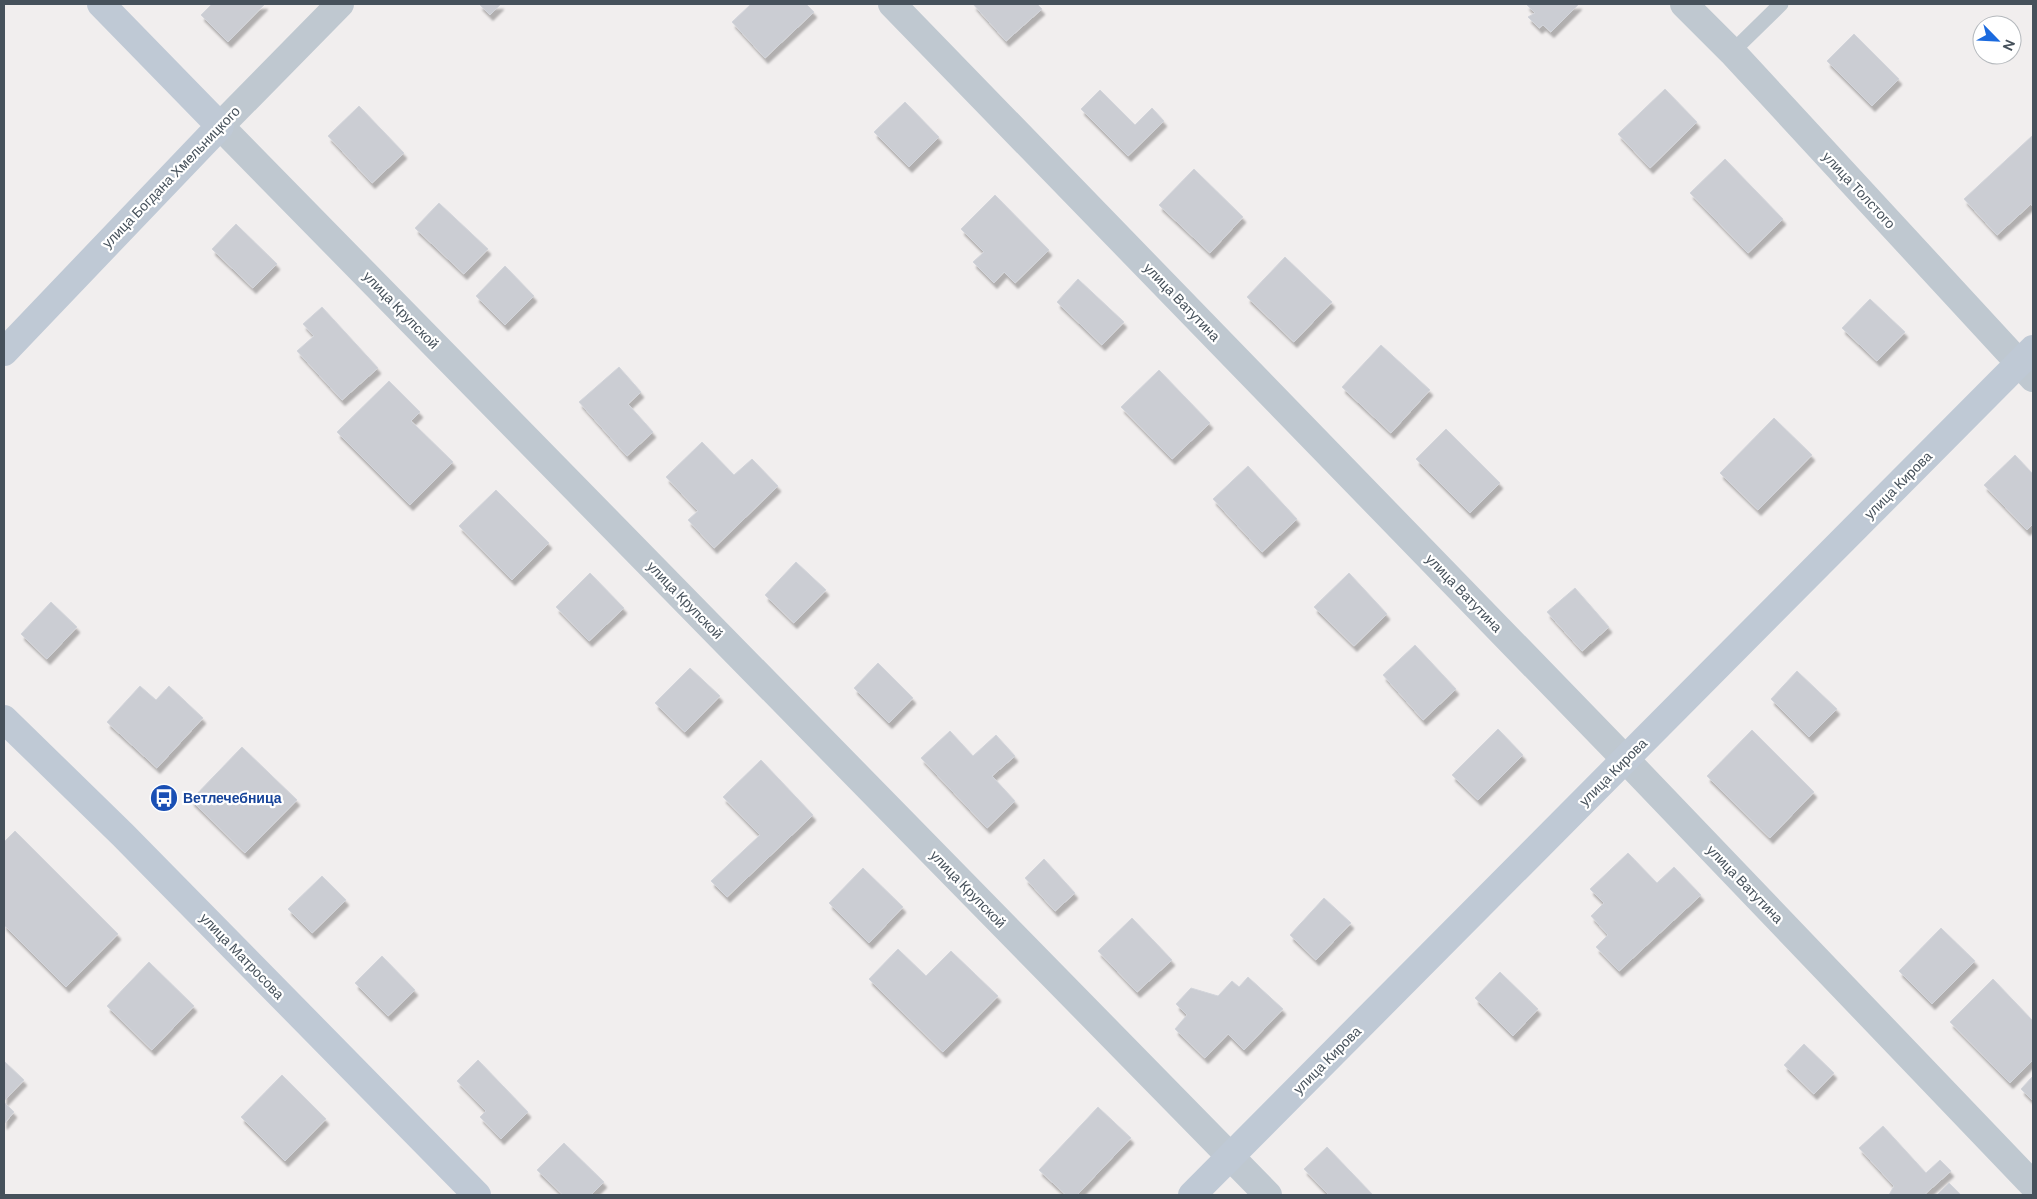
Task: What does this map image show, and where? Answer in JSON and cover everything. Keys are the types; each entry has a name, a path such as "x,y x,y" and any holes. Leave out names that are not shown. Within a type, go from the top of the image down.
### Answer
{"street":[{"name":"улица Крупской","path":"101,4 1268,1195"},
{"name":"улица Богдана Хмельницкого","path":"4,352 220,126 340,4"},
{"name":"улица Ватутина","path":"892,4 1625,759 2033,1184"},
{"name":"улица Толстого","path":"1684,4 2029,363"},
{"name":"улица Кирова","path":"1192,1195 1625,759 2029,363"},
{"name":"улица Матросова","path":"4,719 130,842 477,1195"}],"lane":[{"path":"1732,52 1782,4"}],"building":[{"path":"212,4 265,4 228,42 201,15"},
{"path":"479,4 501,4 490,15"},
{"path":"751,4 806,4 814,12 765,58 732,22"},
{"path":"973,4 1037,4 1042,9 1006,41"},
{"path":"1526,4 1579,4 1551,32 1543,25 1539,28 1528,17 1535,13"},
{"path":"1854,34 1899,79 1872,106 1827,61"},
{"path":"1665,89 1697,122 1650,168 1618,134"},
{"path":"1100,90 1135,125 1152,108 1164,121 1128,156 1081,109"},
{"path":"905,102 939,137 909,167 874,132"},
{"path":"359,106 404,153 372,183 328,136"},
{"path":"2033,135 2033,207 2031,204 1997,235 1964,199"},
{"path":"1725,159 1783,219 1748,253 1690,193"},
{"path":"1194,169 1243,217 1210,253 1159,205"},
{"path":"995,195 1049,250 1015,283 1004,272 994,283 973,262 984,252 961,229"},
{"path":"439,203 488,249 464,274 415,228"},
{"path":"236,224 277,264 253,288 212,249"},
{"path":"1285,257 1332,302 1294,342 1247,297"},
{"path":"505,266 534,296 505,325 476,296"},
{"path":"1078,279 1124,322 1102,345 1057,302"},
{"path":"1870,299 1905,332 1877,361 1842,328"},
{"path":"322,307 378,368 342,400 297,351 314,336 303,324"},
{"path":"1381,345 1430,390 1391,433 1342,387"},
{"path":"619,367 641,392 628,404 653,432 627,456 579,402"},
{"path":"1159,370 1210,423 1172,459 1121,407"},
{"path":"389,381 420,412 411,421 453,462 410,505 337,432"},
{"path":"1774,418 1812,455 1758,510 1720,473"},
{"path":"1446,429 1500,483 1470,513 1416,459"},
{"path":"702,442 734,475 752,459 778,486 714,548 688,520 698,511 666,477"},
{"path":"2015,455 2033,474 2033,524 2027,530 1984,485"},
{"path":"1248,466 1297,519 1262,552 1213,499"},
{"path":"496,490 549,543 512,580 459,526"},
{"path":"796,562 826,590 794,623 765,595"},
{"path":"590,573 624,608 589,641 556,607"},
{"path":"1349,573 1387,614 1354,646 1314,607"},
{"path":"1575,588 1609,627 1582,651 1547,612"},
{"path":"51,602 77,627 47,659 21,634"},
{"path":"1415,645 1456,689 1423,720 1383,675"},
{"path":"878,663 913,698 889,723 854,688"},
{"path":"690,668 720,696 685,732 655,703"},
{"path":"1797,671 1837,709 1809,737 1771,699"},
{"path":"140,686 156,700 169,686 203,718 157,768 107,722"},
{"path":"1498,729 1523,755 1478,800 1452,775"},
{"path":"1752,730 1814,792 1770,838 1707,776"},
{"path":"950,731 973,756 996,735 1015,756 992,776 1015,801 987,828 921,758"},
{"path":"242,747 297,800 245,853 191,800"},
{"path":"761,760 813,815 727,897 711,881 760,835 723,797"},
{"path":"15,831 118,934 66,987 4,925 4,842"},
{"path":"1628,853 1657,883 1674,867 1701,895 1619,971 1596,947 1608,935 1591,916 1604,903 1590,889"},
{"path":"1044,859 1075,893 1055,911 1025,878"},
{"path":"863,868 903,907 869,943 829,903"},
{"path":"322,876 346,900 312,933 288,909"},
{"path":"1324,898 1351,923 1316,960 1290,935"},
{"path":"1132,918 1172,960 1137,992 1098,951"},
{"path":"1941,928 1975,961 1932,1004 1899,971"},
{"path":"898,949 926,976 951,951 998,996 943,1052 869,979"},
{"path":"382,956 415,990 388,1016 355,983"},
{"path":"149,962 194,1006 152,1050 107,1006"},
{"path":"1500,972 1538,1009 1513,1036 1475,998"},
{"path":"1248,977 1283,1009 1244,1050 1228,1034 1205,1058 1175,1029 1187,1015 1176,1004 1191,988 1218,996 1232,981 1239,987"},
{"path":"1993,979 2033,1021 2033,1060 2010,1083 1950,1022"},
{"path":"1804,1044 1834,1073 1814,1094 1784,1065"},
{"path":"478,1060 528,1112 501,1139 480,1117 486,1111 457,1081"},
{"path":"4,1061 24,1080 4,1101"},
{"path":"282,1075 326,1119 285,1161 241,1117"},
{"path":"2033,1076 2033,1101 2021,1089"},
{"path":"4,1102 14,1112 4,1124"},
{"path":"1098,1107 1131,1138 1077,1195 1066,1195 1039,1170"},
{"path":"1883,1126 1926,1173 1940,1160 1951,1171 1924,1195 1889,1195 1894,1186 1859,1148"},
{"path":"564,1143 604,1182 591,1195 563,1195 537,1170"},
{"path":"1327,1147 1373,1195 1329,1195 1304,1169"},
{"path":"1949,1183 1961,1195 1937,1195"}],"place":[{"name":"Ветлечебница","path":"164,798"}]}
